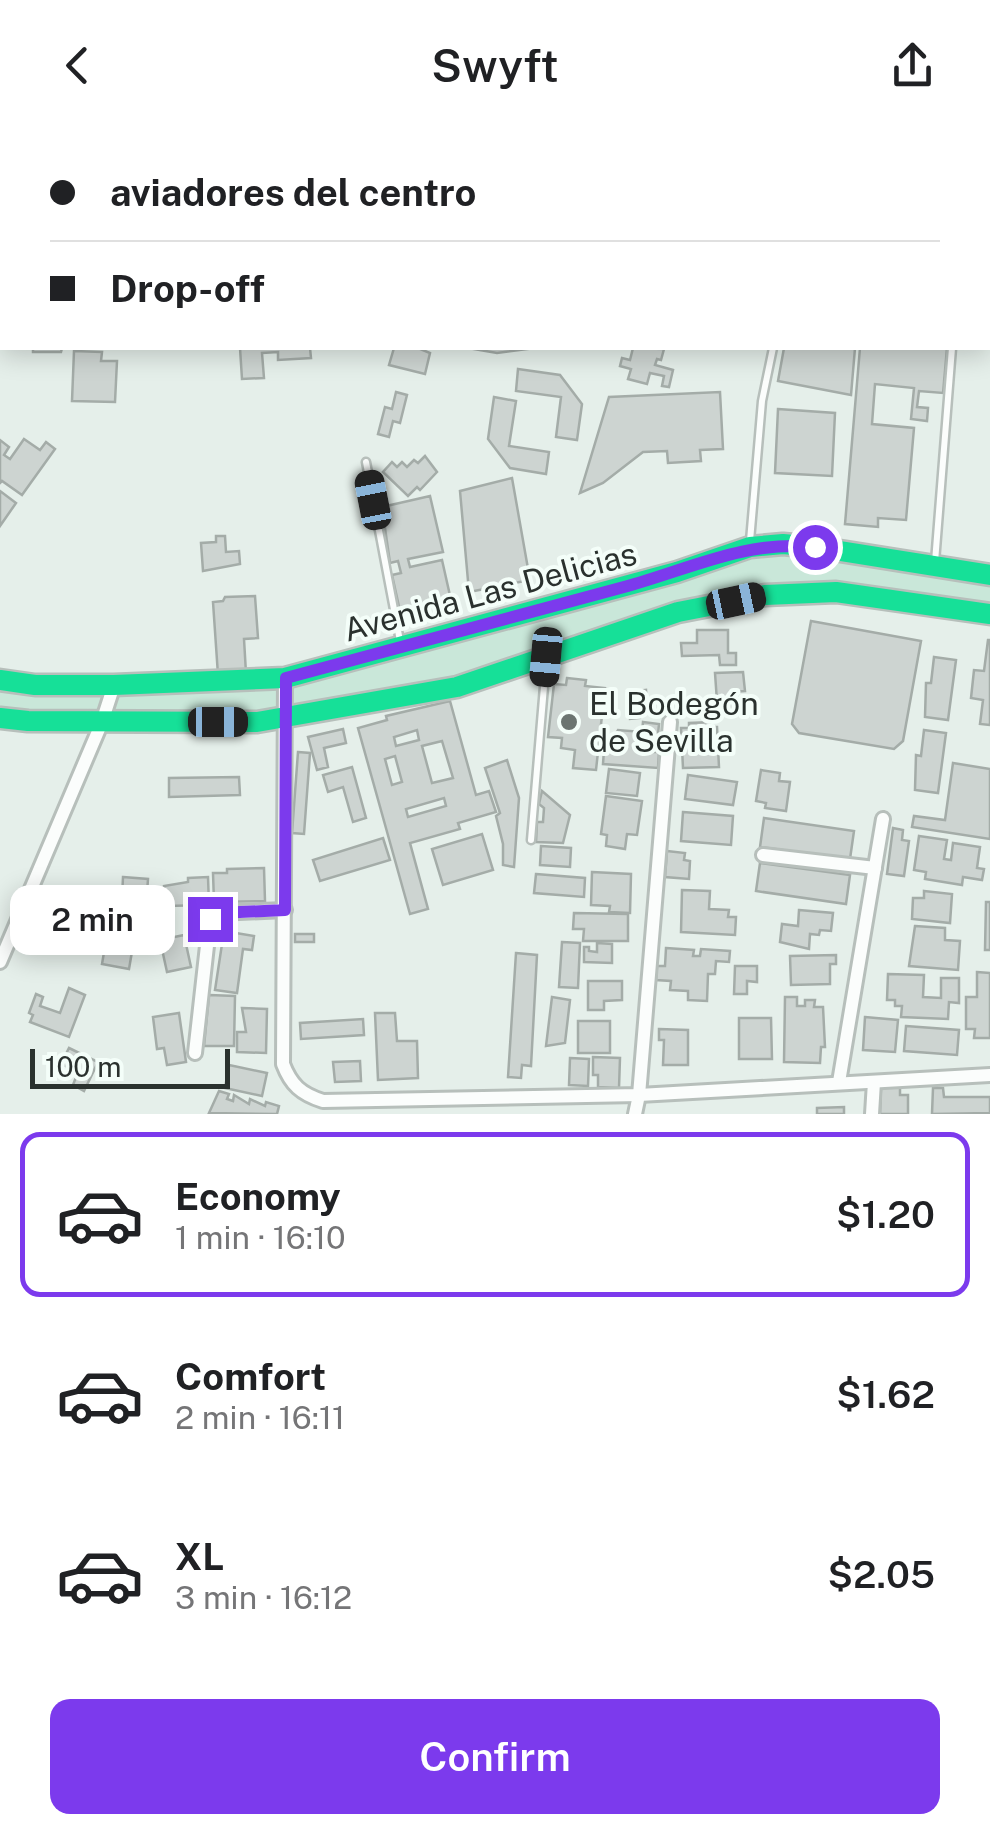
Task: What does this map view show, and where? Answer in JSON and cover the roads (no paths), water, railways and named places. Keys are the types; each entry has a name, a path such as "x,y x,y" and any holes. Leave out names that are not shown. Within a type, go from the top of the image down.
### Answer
{"main road":[{"name":"Avenida Las Delicias","path":"0,680 35,685 114,685 286,678 676,572 750,547 815,547 990,575"},
{"path":"0,718 28,722 287,719 457,688 678,612 765,595 836,592 990,614"}],"street":[{"path":"286,678 283,1064 298,1090 309,1097 322,1102 639,1096 990,1074"},
{"path":"0,962 114,685"},
{"path":"634,1114 639,1096 670,722"},
{"path":"839,1082 883,820"},
{"path":"763,855 875,868"},
{"path":"195,1053 210,919 218,913 285,910"},
{"path":"872,1114 874,1082"}],"lane":[{"path":"750,547 762,401 773,350"},
{"path":"934,568 952,350"},
{"path":"366,462 401,647"},
{"path":"531,840 546,657"}],"place":[{"name":"El Bodegón de Sevilla","path":"569,722"}]}
